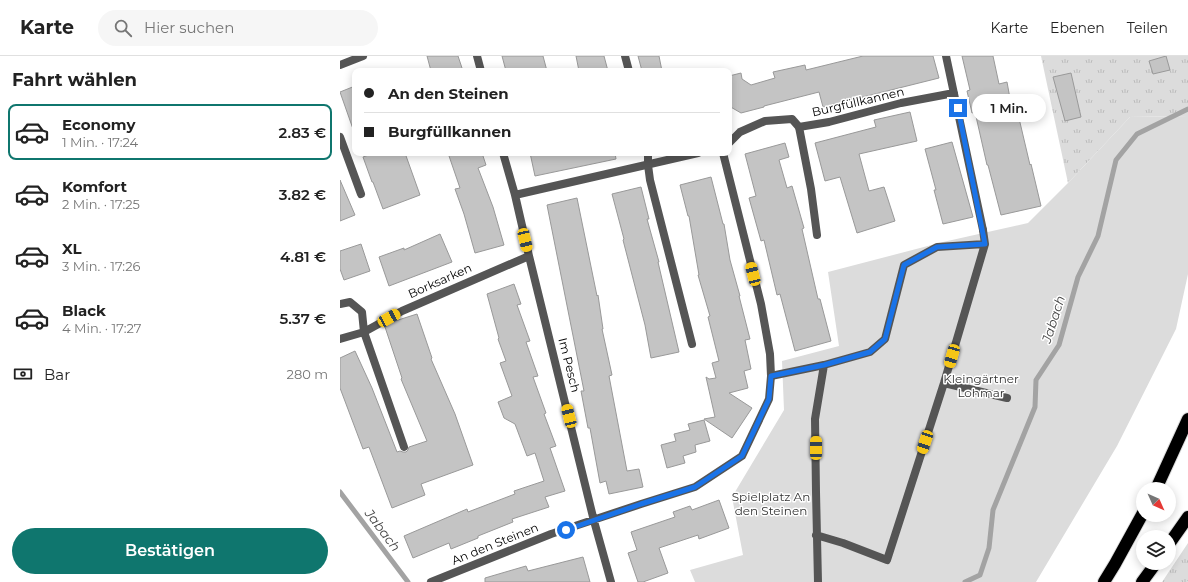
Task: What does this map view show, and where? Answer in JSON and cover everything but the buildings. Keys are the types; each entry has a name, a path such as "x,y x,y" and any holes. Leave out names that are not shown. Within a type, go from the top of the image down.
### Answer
{"highway":[{"path":"1159,482 1188,419"},
{"path":"1176,534 1188,517"},
{"path":"1104,582 1138,522"},
{"path":"1142,582 1151,570"}],"street":[{"path":"340,65 364,56"},
{"path":"477,56 480,68"},
{"path":"625,56 628,68"},
{"path":"816,535 843,543 887,560 944,383 985,244 946,56"},
{"name":"Burgfüllkannen","path":"732,140 740,132 765,121 792,119 799,128 829,122 901,103 954,93"},
{"path":"799,128 811,188 817,235"},
{"path":"340,137 361,194"},
{"name":"Im Pesch","path":"505,156 594,521 611,582"},
{"path":"648,156 650,180 692,344"},
{"path":"515,195 686,156"},
{"name":"An den Steinen","path":"431,582 551,534 695,487 742,456 769,399 771,376 770,354 761,304 724,156"},
{"path":"771,376 824,365 870,352 885,339 904,265 937,247 985,244"},
{"name":"Borksarken","path":"340,339 364,332 402,311 529,256"},
{"path":"340,304 350,302 362,312 364,332 404,448"},
{"path":"818,582 816,535 816,419 824,365"},
{"path":"944,383 1007,398"}],"green space":[{"path":"1041,56 1188,56 1188,116 1130,117 1068,183"},
{"name":"Kleingärtner Lohmar","path":"1188,116 1188,274 1176,329 1117,446 1036,582 695,582 690,570 743,555 732,497 784,410 782,361 839,346 828,272 943,242 1028,223 1130,117"},
{"path":"1188,543 1188,581 1162,582 1170,570 1176,570 1176,561"}],"waterway":[{"name":"Jabach","path":"965,582 980,575 989,548 993,510 1035,407 1036,380 1059,345 1078,277 1098,236 1116,160 1137,134 1188,109"},
{"name":"Jabach","path":"340,492 408,582"}],"route":[{"path":"566,530 695,487 707,480 742,456 769,399 771,376 824,365 870,352 885,339 904,265 937,247 985,244 958,108"}],"park label":[{"name":"Spielplatz An den Steinen","path":"771,504"}]}
